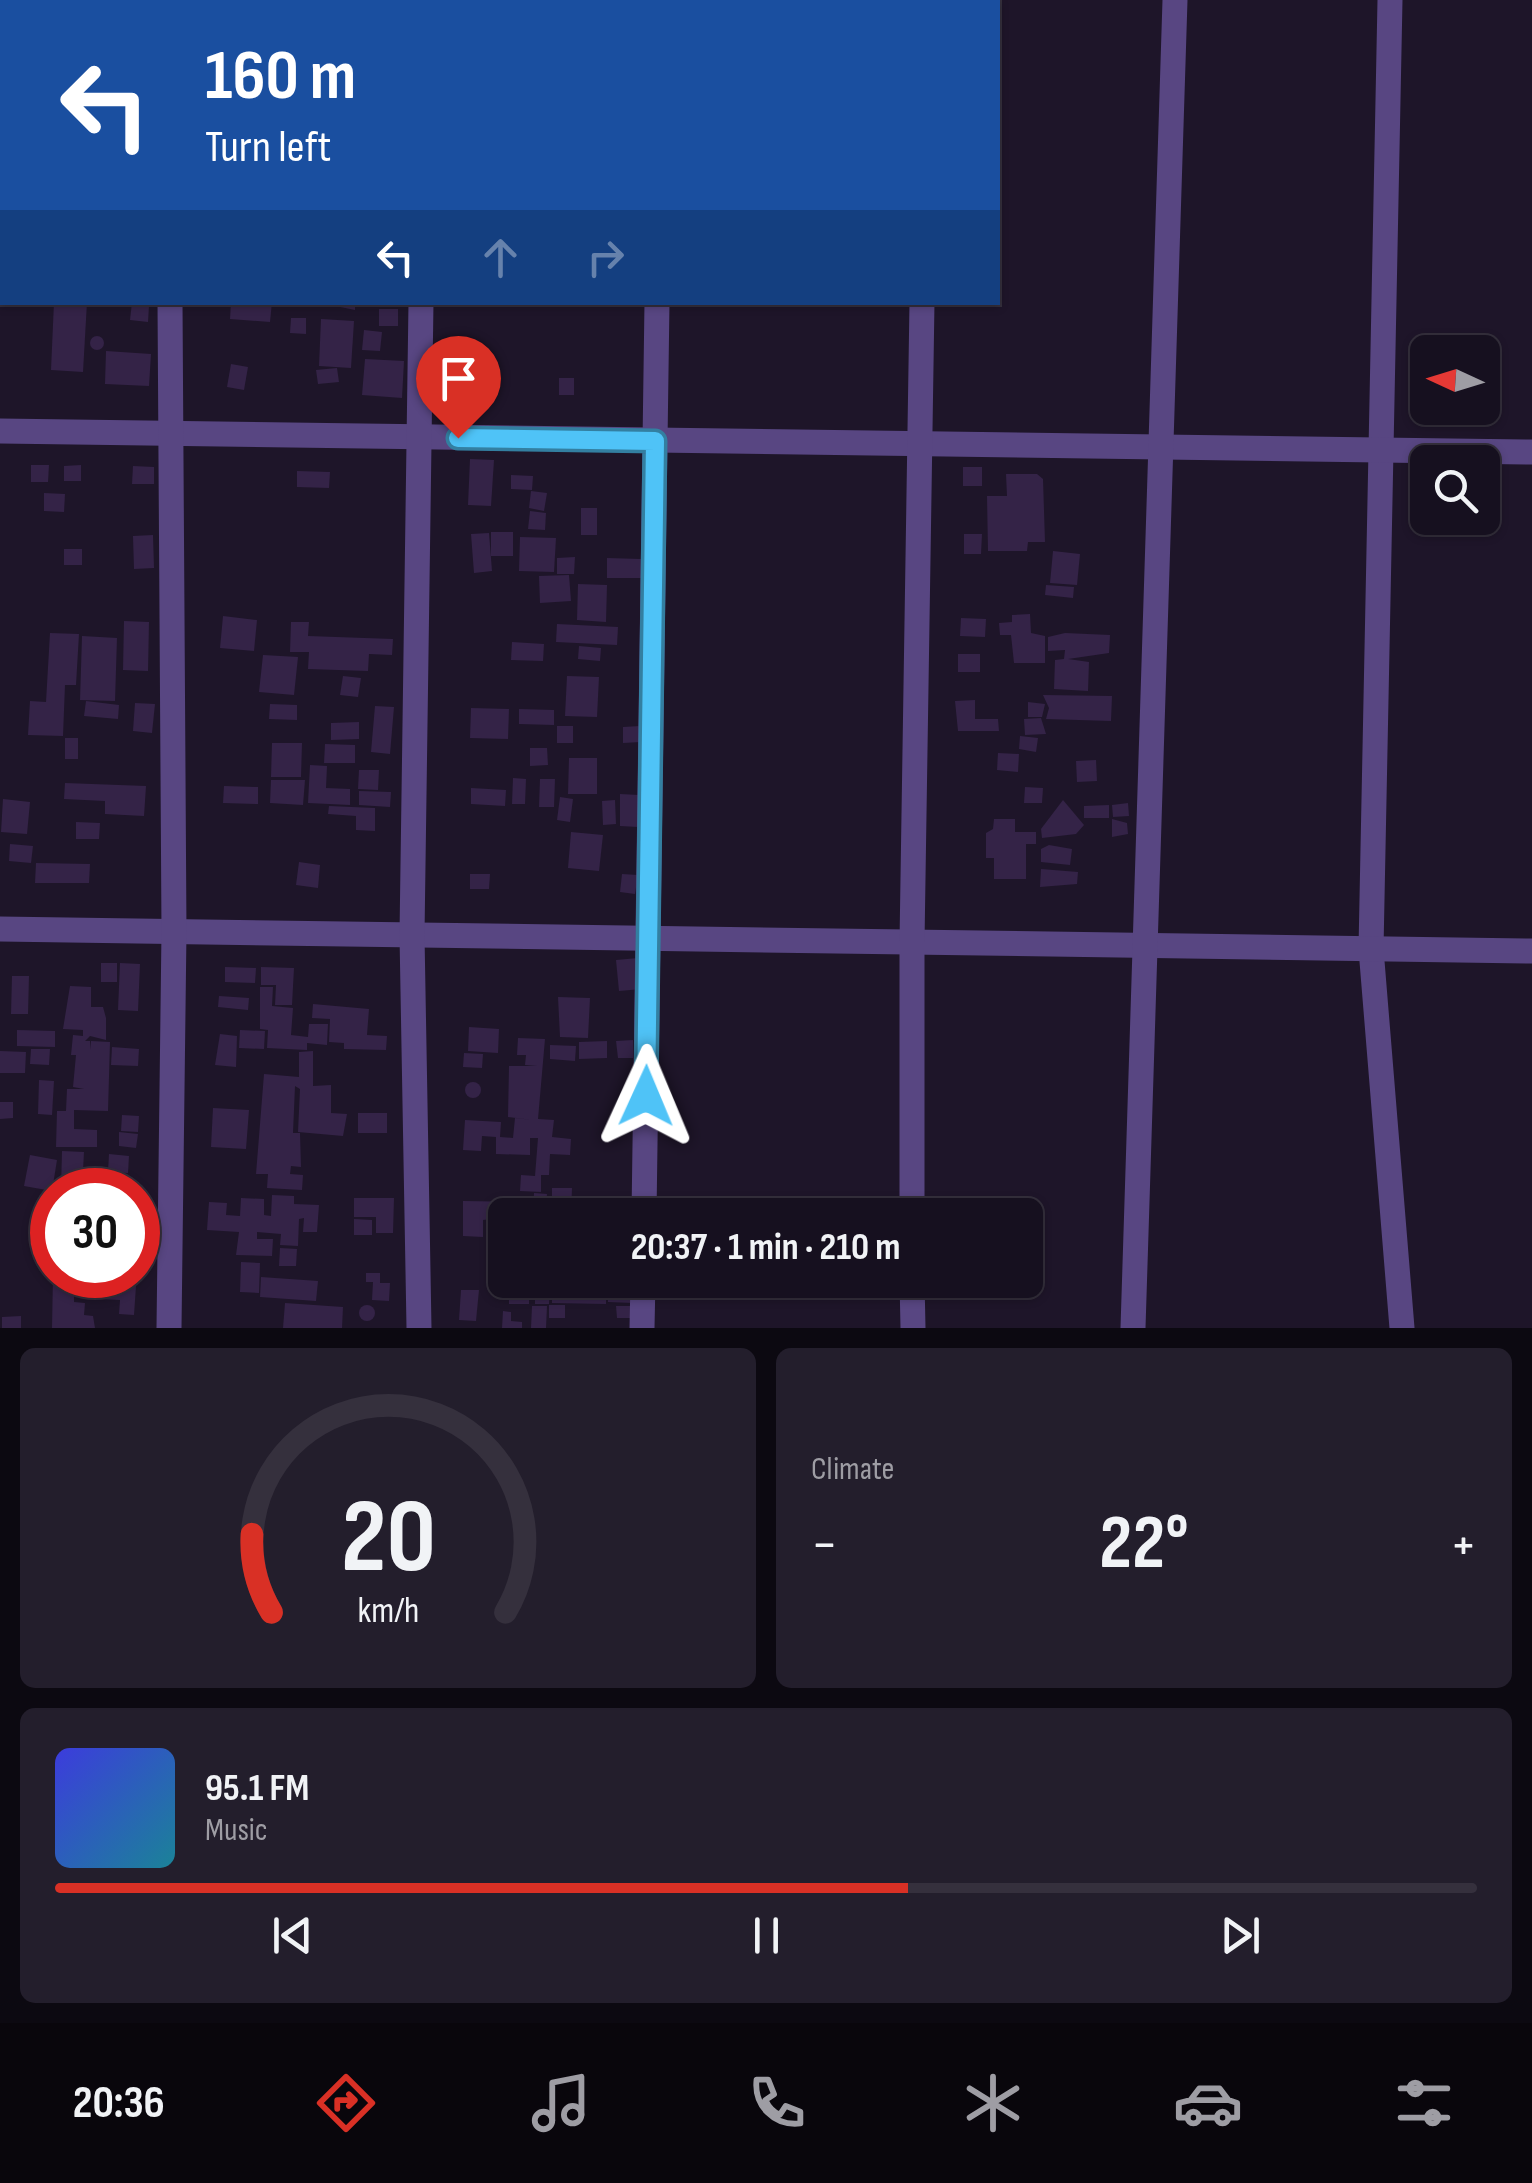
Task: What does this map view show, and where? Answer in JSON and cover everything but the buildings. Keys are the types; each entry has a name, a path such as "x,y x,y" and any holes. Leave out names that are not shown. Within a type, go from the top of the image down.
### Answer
{"street":[{"path":"1133,1328 1175,0"},
{"path":"1390,0 1371,949 1402,1328"},
{"path":"169,1328 174,931 170,305"},
{"path":"419,1328 412,935 420,305"},
{"path":"644,1198 657,305"},
{"path":"912,1198 922,305"},
{"path":"0,431 1532,452"},
{"path":"0,928 1532,951"},
{"path":"642,1328 643,1298"},
{"path":"912,1298 913,1328"}],"route":[{"path":"458,438 655,441 646,1096"}]}
